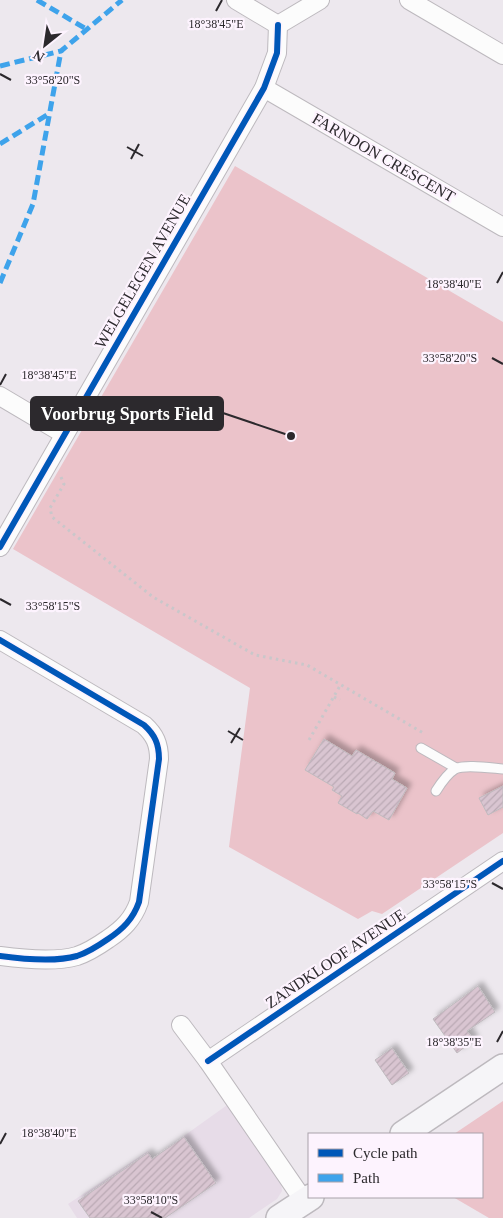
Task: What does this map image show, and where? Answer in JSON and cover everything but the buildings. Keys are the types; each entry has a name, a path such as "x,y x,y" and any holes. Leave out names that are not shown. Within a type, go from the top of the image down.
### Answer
{"street":[{"path":"236,0 278,24 320,0"},
{"path":"409,0 503,56"},
{"name":"WELGELEGEN AVENUE","path":"0,547 264,88 276,53 278,24"},
{"name":"FARNDON CRESCENT","path":"264,88 503,227"},
{"path":"0,396 64,434"},
{"path":"0,640 144,725 152,732 157,741 159,759 139,902 129,922 116,934 76,956 62,959 0,956"},
{"name":"ZANDKLOOF AVENUE","path":"208,1061 503,861"},
{"path":"181,1025 307,1199 278,1218"},
{"path":"404,1133 503,1066"}],"lane":[{"path":"423,749 456,768 503,769"},
{"path":"436,791 456,768"}],"path":[{"path":"45,468 61,477 64,481 50,508 52,517 153,596 255,655 307,665 341,684 433,738 423,749"},
{"path":"309,740 341,684"},
{"path":"334,697 340,700"}],"shaded area":[{"path":"235,166 503,322 503,833 382,914 372,911 358,919 229,847 250,688 13,549"},
{"path":"503,1101 503,1218 489,1218 455,1198 483,1198 483,1133 455,1133"},
{"path":"230,1103 281,1181 282,1191 277,1199 249,1218 77,1218 68,1204 148,1151 153,1158"}],"marked path":[{"path":"37,0 88,30"},
{"path":"0,66 61,51 122,0"},
{"path":"0,283 33,204 61,51"},
{"path":"0,144 50,113"}],"cycle path":[{"path":"0,547 264,88 277,53 278,25"},
{"path":"0,640 144,725 156,740 159,759 139,902 134,914 127,923 101,944 77,956 49,959 0,956"},
{"path":"208,1061 503,861"}],"place":[{"name":"Voorbrug Sports Field","path":"291,436"}]}
